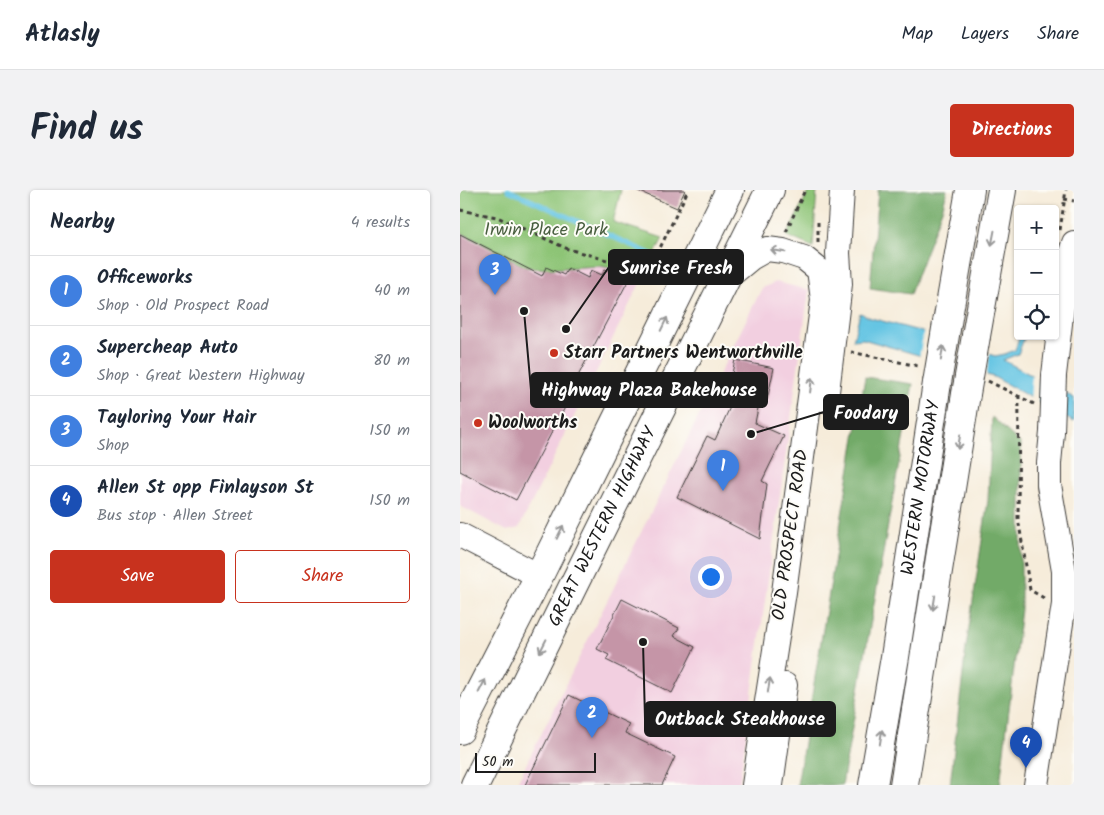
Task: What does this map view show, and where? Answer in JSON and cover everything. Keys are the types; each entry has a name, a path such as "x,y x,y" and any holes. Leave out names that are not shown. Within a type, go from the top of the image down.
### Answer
{"highway":[{"name":"GREAT WESTERN HIGHWAY","path":"460,730 539,576 730,190"},
{"name":"GREAT WESTERN HIGHWAY","path":"475,785 770,190"},
{"name":"WESTERN MOTORWAY","path":"873,785 970,190"},
{"name":"WESTERN MOTORWAY","path":"904,785 966,394 1002,190"}],"street":[{"path":"771,785 836,328 840,284 838,253 842,190"},
{"path":"1036,785 1062,601 1064,571 1049,485 1049,463 1054,376 1069,258 1067,238"},
{"name":"OLD PROSPECT ROAD","path":"728,277 767,249 783,251 804,258 819,270 823,300 784,592 754,785"},
{"path":"460,535 539,576"}],"path":[{"path":"460,210 497,217 568,249 614,262 646,277 688,190"},
{"path":"783,240 805,190"},
{"path":"1066,190 1064,199 1067,238"},
{"path":"1064,199 1074,201"},
{"path":"1019,396 1018,518 1030,590 1047,599 1062,601"}],"shaded area":[{"path":"460,232 526,267 546,269 600,266 644,275 519,528 507,531 460,506"},
{"path":"776,282 809,290 739,785 516,785 762,288"}],"green space":[{"name":"Irwin Place Park","path":"460,190 621,190 613,222 663,238 644,275 600,266 546,269 526,267 460,232"},
{"path":"809,190 817,190 813,247 787,236"},
{"path":"878,190 947,190 943,207 910,294 870,288"},
{"path":"865,377 913,384 842,785 797,785"},
{"path":"992,417 1021,444 1021,609 1000,785 950,785 966,647 988,500"}],"water":[{"path":"860,313 995,356 1015,350 1019,340 1023,340 1018,354 1003,360 1074,398 1074,422 994,377 863,339 853,340"}],"pier":[{"path":"924,329 990,352 986,378 919,358"},
{"path":"1032,373 1039,376 1038,404 1030,400"}],"building":[{"path":"636,190 685,190 677,208"},
{"path":"460,234 542,276 546,267 564,275 568,268 588,278 591,270 602,275 605,269 628,281 568,395 571,396 516,500 460,471"},
{"path":"735,360 774,368 767,400 760,398 755,423 784,436 762,481 767,484 760,539 677,497 707,436 715,440 736,394 728,391"},
{"path":"622,599 679,628 674,636 695,647 672,693 606,660 609,655 597,649"},
{"path":"569,695 629,724 625,733 675,757 662,785 525,785"}],"waterway":[{"path":"508,190 653,255"}],"place":[{"name":"Tayloring Your Hair","path":"495,295"},
{"name":"Highway Plaza Bakehouse","path":"524,311"},
{"name":"Sunrise Fresh","path":"566,329"},
{"name":"Starr Partners Wentworthville","path":"554,353"},
{"name":"Woolworths","path":"478,423"},
{"name":"Foodary","path":"751,434"},
{"name":"Officeworks","path":"723,491"},
{"name":"Outback Steakhouse","path":"643,642"},
{"name":"Supercheap Auto","path":"592,738"},
{"name":"Allen St opp Finlayson St","path":"1026,768"}]}
